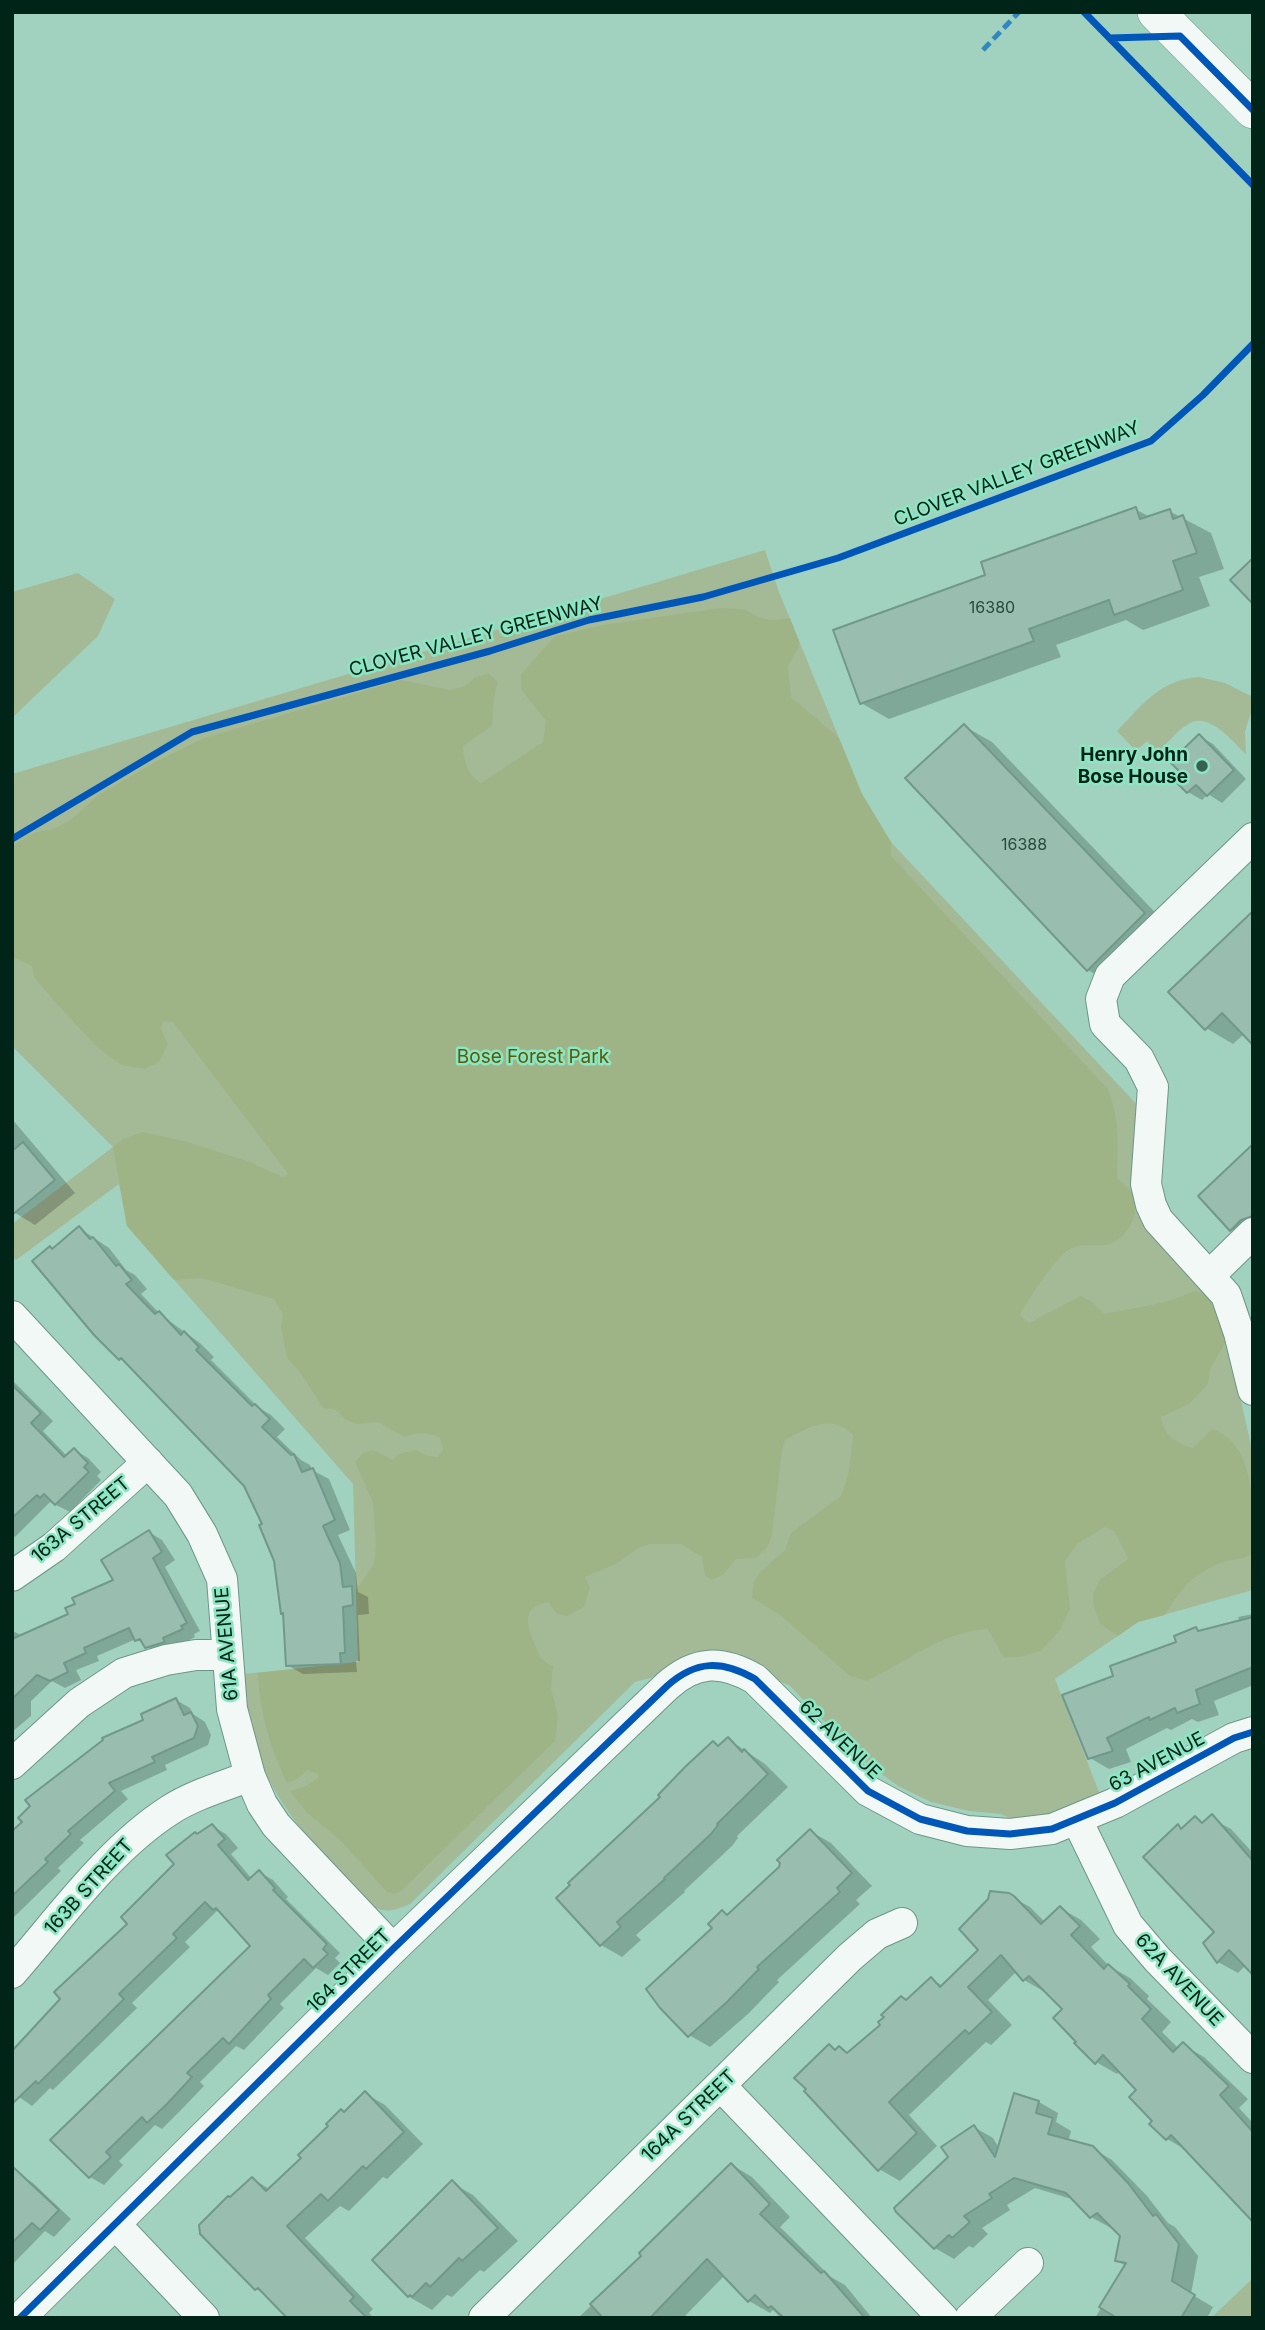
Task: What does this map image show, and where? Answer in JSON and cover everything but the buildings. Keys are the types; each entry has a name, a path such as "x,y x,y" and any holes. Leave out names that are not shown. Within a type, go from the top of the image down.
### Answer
{"main road":[{"path":"1156,12 1253,110"}],"street":[{"path":"1253,838 1110,976 1101,999 1105,1024 1139,1059 1153,1087 1146,1184 1151,1205 1158,1220 1226,1294 1234,1313 1253,1390"},
{"path":"1210,1275 1253,1233"},
{"name":"61A AVENUE","path":"12,1317 178,1495 202,1534 222,1579 232,1709 250,1776 262,1804 276,1825 393,1949"},
{"name":"163A STREET","path":"12,1576 54,1547 148,1462"},
{"path":"12,1764 79,1703 124,1673 166,1660 196,1655 228,1655"},
{"name":"62 AVENUE","path":"712,1665 733,1668 755,1679 868,1791 920,1819 947,1827 989,1833 1052,1829 1077,1820"},
{"name":"164 STREET","path":"20,2318 393,1949 667,1686 677,1677 699,1667 712,1665"},
{"name":"63 AVENUE","path":"1077,1820 1115,1803 1234,1738 1253,1732"},
{"name":"163B STREET","path":"12,1973 115,1855 140,1831 173,1808 250,1776"},
{"name":"62A AVENUE","path":"1077,1820 1128,1925 1157,1959 1253,2058"},
{"name":"164A STREET","path":"484,2318 850,1957 877,1934 902,1923"},
{"path":"720,2085 943,2318"},
{"path":"116,2225 204,2318"},
{"path":"970,2318 1028,2263"}],"green space":[{"name":"Bose Forest Park","path":"765,550 779,592 862,794 891,842 1142,1110 1136,1206 1150,1233 1207,1294 1227,1339 1253,1454 1253,1590 1138,1622 1055,1679 1101,1797 1053,1815 1012,1819 1001,1814 969,1811 931,1802 898,1786 852,1752 843,1749 832,1738 826,1723 789,1685 775,1680 658,1676 635,1682 410,1904 392,1910 379,1909 362,1897 318,1849 294,1820 274,1789 255,1744 243,1674 358,1662 353,1484 127,1226 119,1184 16,1260 12,1255 12,1224 113,1147 12,1046 12,774"},
{"path":"78,573 115,599 98,636 12,718 12,592"},
{"name":"Bose Forest Park","path":"720,608 743,609 758,617 772,620 790,618 799,641 798,649 788,666 791,697 839,738 862,794 891,842 891,856 1107,1088 1116,1121 1117,1178 1134,1198 1136,1205 1133,1220 1125,1234 1113,1243 1077,1246 1068,1250 1042,1280 1020,1315 1029,1323 1080,1296 1091,1301 1104,1314 1166,1302 1195,1291 1207,1294 1214,1302 1227,1339 1210,1370 1208,1384 1188,1405 1161,1417 1162,1423 1171,1437 1181,1444 1193,1448 1212,1429 1227,1437 1238,1449 1250,1482 1253,1554 1225,1561 1202,1572 1182,1590 1165,1615 1138,1622 1118,1636 1100,1624 1094,1607 1093,1594 1100,1580 1128,1559 1115,1532 1105,1527 1077,1544 1065,1561 1070,1609 1060,1630 1041,1651 1004,1658 988,1629 971,1631 925,1649 867,1681 850,1676 779,1614 752,1598 754,1582 760,1572 785,1550 791,1533 841,1496 849,1471 853,1435 844,1428 828,1423 811,1427 785,1440 772,1535 767,1547 756,1558 736,1559 723,1575 712,1580 705,1576 702,1557 681,1544 649,1544 618,1563 585,1577 590,1587 584,1607 567,1616 557,1614 548,1602 534,1607 528,1615 528,1621 536,1648 542,1659 553,1666 551,1687 558,1716 555,1741 401,1891 394,1894 387,1892 340,1840 307,1813 290,1791 306,1786 318,1778 318,1774 307,1770 287,1783 266,1729 258,1673 358,1662 356,1590 374,1564 376,1545 373,1503 355,1462 363,1453 373,1450 393,1460 398,1454 416,1450 438,1457 443,1450 440,1438 422,1433 404,1437 378,1422 357,1424 345,1419 336,1410 323,1408 300,1372 287,1358 281,1327 283,1315 274,1299 202,1278 174,1280 127,1226 113,1147 123,1139 143,1132 184,1141 247,1161 283,1177 288,1174 173,1022 163,1021 161,1029 168,1044 159,1062 145,1069 121,1065 98,1048 55,1002 34,977 32,966 12,957 12,846 35,832 50,830 70,821 97,796 157,761 204,738 401,680 451,690 489,673 498,682 492,726 463,746 467,767 472,776 481,783 543,742 546,721 521,689 521,674 555,636 603,625"},
{"path":"1199,677 1225,683 1253,697 1253,707 1245,731 1246,754 1221,730 1206,722 1190,723 1157,753 1147,741 1136,751 1117,731 1163,688 1185,679"},
{"path":"1253,2278 1253,2318 1211,2318"}],"marked path":[{"path":"983,50 1019,12"}],"cycle path":[{"path":"1084,12 1253,185"},
{"path":"1110,38 1180,36 1253,110"},
{"name":"CLOVER VALLEY GREENWAY","path":"12,839 192,732 490,651 589,620 703,597 838,558 1151,441 1203,395 1253,344"},
{"path":"20,2318 393,1949 667,1686 688,1671 699,1667 720,1666 755,1679 868,1791 920,1819 967,1831 1010,1834 1052,1829 1115,1803 1234,1738 1253,1732"}],"place":[{"name":"Henry John Bose House","path":"1202,766"}]}
